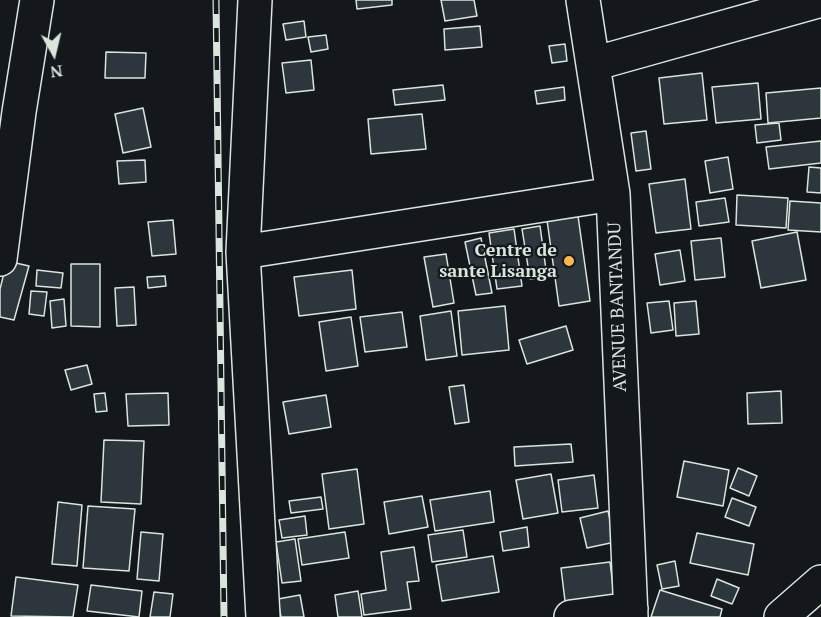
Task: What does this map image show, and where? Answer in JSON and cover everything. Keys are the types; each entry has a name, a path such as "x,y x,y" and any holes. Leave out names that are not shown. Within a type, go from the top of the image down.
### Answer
{"street":[{"path":"0,259 19,112 38,0"},
{"path":"255,0 243,252 263,617"},
{"name":"AVENUE BANTANDU","path":"583,0 613,194 631,613"},
{"path":"593,64 821,0"},
{"path":"243,252 613,194"},
{"path":"781,617 821,582"},
{"path":"571,617 631,613"}],"building":[{"path":"356,0 392,0 392,5 357,9"},
{"path":"441,0 474,0 477,16 445,21"},
{"path":"304,21 306,37 286,40 283,24"},
{"path":"480,26 482,47 445,50 444,29"},
{"path":"326,35 328,49 311,52 308,37"},
{"path":"565,44 567,61 552,63 549,46"},
{"path":"106,52 146,53 145,78 105,78"},
{"path":"311,60 314,90 286,93 282,63"},
{"path":"702,73 707,120 664,124 659,78"},
{"path":"758,83 761,119 716,123 712,87"},
{"path":"443,85 445,100 395,105 393,90"},
{"path":"564,87 565,100 537,104 535,91"},
{"path":"821,88 821,118 768,123 766,93"},
{"path":"143,108 151,147 123,153 115,114"},
{"path":"422,114 426,149 371,154 368,119"},
{"path":"779,123 781,140 757,143 755,125"},
{"path":"646,131 651,169 636,171 631,133"},
{"path":"821,141 821,163 769,169 766,147"},
{"path":"728,157 733,189 710,193 705,161"},
{"path":"145,160 146,182 119,184 117,161"},
{"path":"809,167 821,168 821,193 807,192"},
{"path":"685,179 691,229 656,233 649,184"},
{"path":"737,195 788,198 786,228 736,225"},
{"path":"725,198 729,222 699,226 696,202"},
{"path":"790,201 821,203 821,232 788,230"},
{"name":"Centre de sante Lisanga","path":"578,216 590,301 559,306 547,220"},
{"path":"173,220 176,254 152,256 148,222"},
{"path":"540,226 547,277 530,279 522,229"},
{"path":"514,229 522,286 497,289 489,233"},
{"path":"797,232 806,280 761,288 752,241"},
{"path":"481,238 492,293 476,295 465,242"},
{"path":"721,238 725,277 695,280 691,241"},
{"path":"680,250 685,281 660,285 655,254"},
{"path":"446,254 454,303 433,307 424,257"},
{"path":"7,261 29,266 14,320 0,317 0,289"},
{"path":"71,264 100,264 100,327 71,326"},
{"path":"37,270 63,273 61,288 36,286"},
{"path":"352,270 356,309 299,316 294,277"},
{"path":"165,276 166,286 148,288 147,277"},
{"path":"134,287 136,325 117,326 115,288"},
{"path":"31,291 47,292 44,316 29,314"},
{"path":"64,299 66,326 52,328 50,301"},
{"path":"669,301 673,330 651,333 647,303"},
{"path":"696,301 699,334 676,336 674,303"},
{"path":"505,306 509,350 462,355 458,311"},
{"path":"451,311 457,356 426,360 420,316"},
{"path":"402,312 407,347 365,352 360,317"},
{"path":"351,317 358,366 326,371 319,322"},
{"path":"566,326 573,350 527,364 519,340"},
{"path":"87,365 92,384 71,390 65,370"},
{"path":"464,385 469,422 455,424 449,387"},
{"path":"781,391 782,423 748,424 747,393"},
{"path":"105,393 107,411 96,412 94,394"},
{"path":"168,393 169,425 128,426 126,394"},
{"path":"326,395 331,427 289,434 283,402"},
{"path":"104,440 144,441 141,504 101,502"},
{"path":"571,444 573,462 515,466 514,447"},
{"path":"684,461 729,470 723,506 677,497"},
{"path":"738,468 757,476 749,496 730,488"},
{"path":"357,469 364,524 329,529 322,474"},
{"path":"551,474 558,513 523,519 516,480"},
{"path":"594,475 598,508 562,512 558,480"},
{"path":"490,491 494,522 435,531 430,500"},
{"path":"422,496 428,527 389,534 384,502"},
{"path":"321,497 323,509 291,513 289,501"},
{"path":"732,498 756,507 749,526 725,517"},
{"path":"58,502 82,505 77,566 52,564"},
{"path":"88,506 135,509 129,571 83,568"},
{"path":"608,511 615,542 587,548 580,518"},
{"path":"305,516 307,535 282,538 279,520"},
{"path":"527,527 529,547 503,551 500,532"},
{"path":"463,530 467,557 432,562 428,535"},
{"path":"141,532 163,534 159,581 137,579"},
{"path":"345,532 349,558 302,565 298,539"},
{"path":"697,533 754,544 748,575 690,563"},
{"path":"295,539 301,581 282,583 276,542"},
{"path":"414,547 419,581 407,582 411,609 364,615 361,594 386,590 381,552"},
{"path":"493,556 499,592 442,601 436,565"},
{"path":"675,561 679,586 662,589 657,565"},
{"path":"610,562 614,595 565,601 561,568"},
{"path":"16,577 78,585 73,617 11,616"},
{"path":"717,579 739,588 732,604 711,596"},
{"path":"91,585 142,591 139,617 87,611"},
{"path":"660,590 722,609 720,617 651,617"},
{"path":"358,591 362,617 338,617 335,595"},
{"path":"154,592 173,594 170,617 150,617"},
{"path":"300,595 304,617 281,617 278,599"}],"railway":[{"path":"216,0 224,617"}],"place":[{"name":"Centre de sante Lisanga","path":"569,261"}]}
